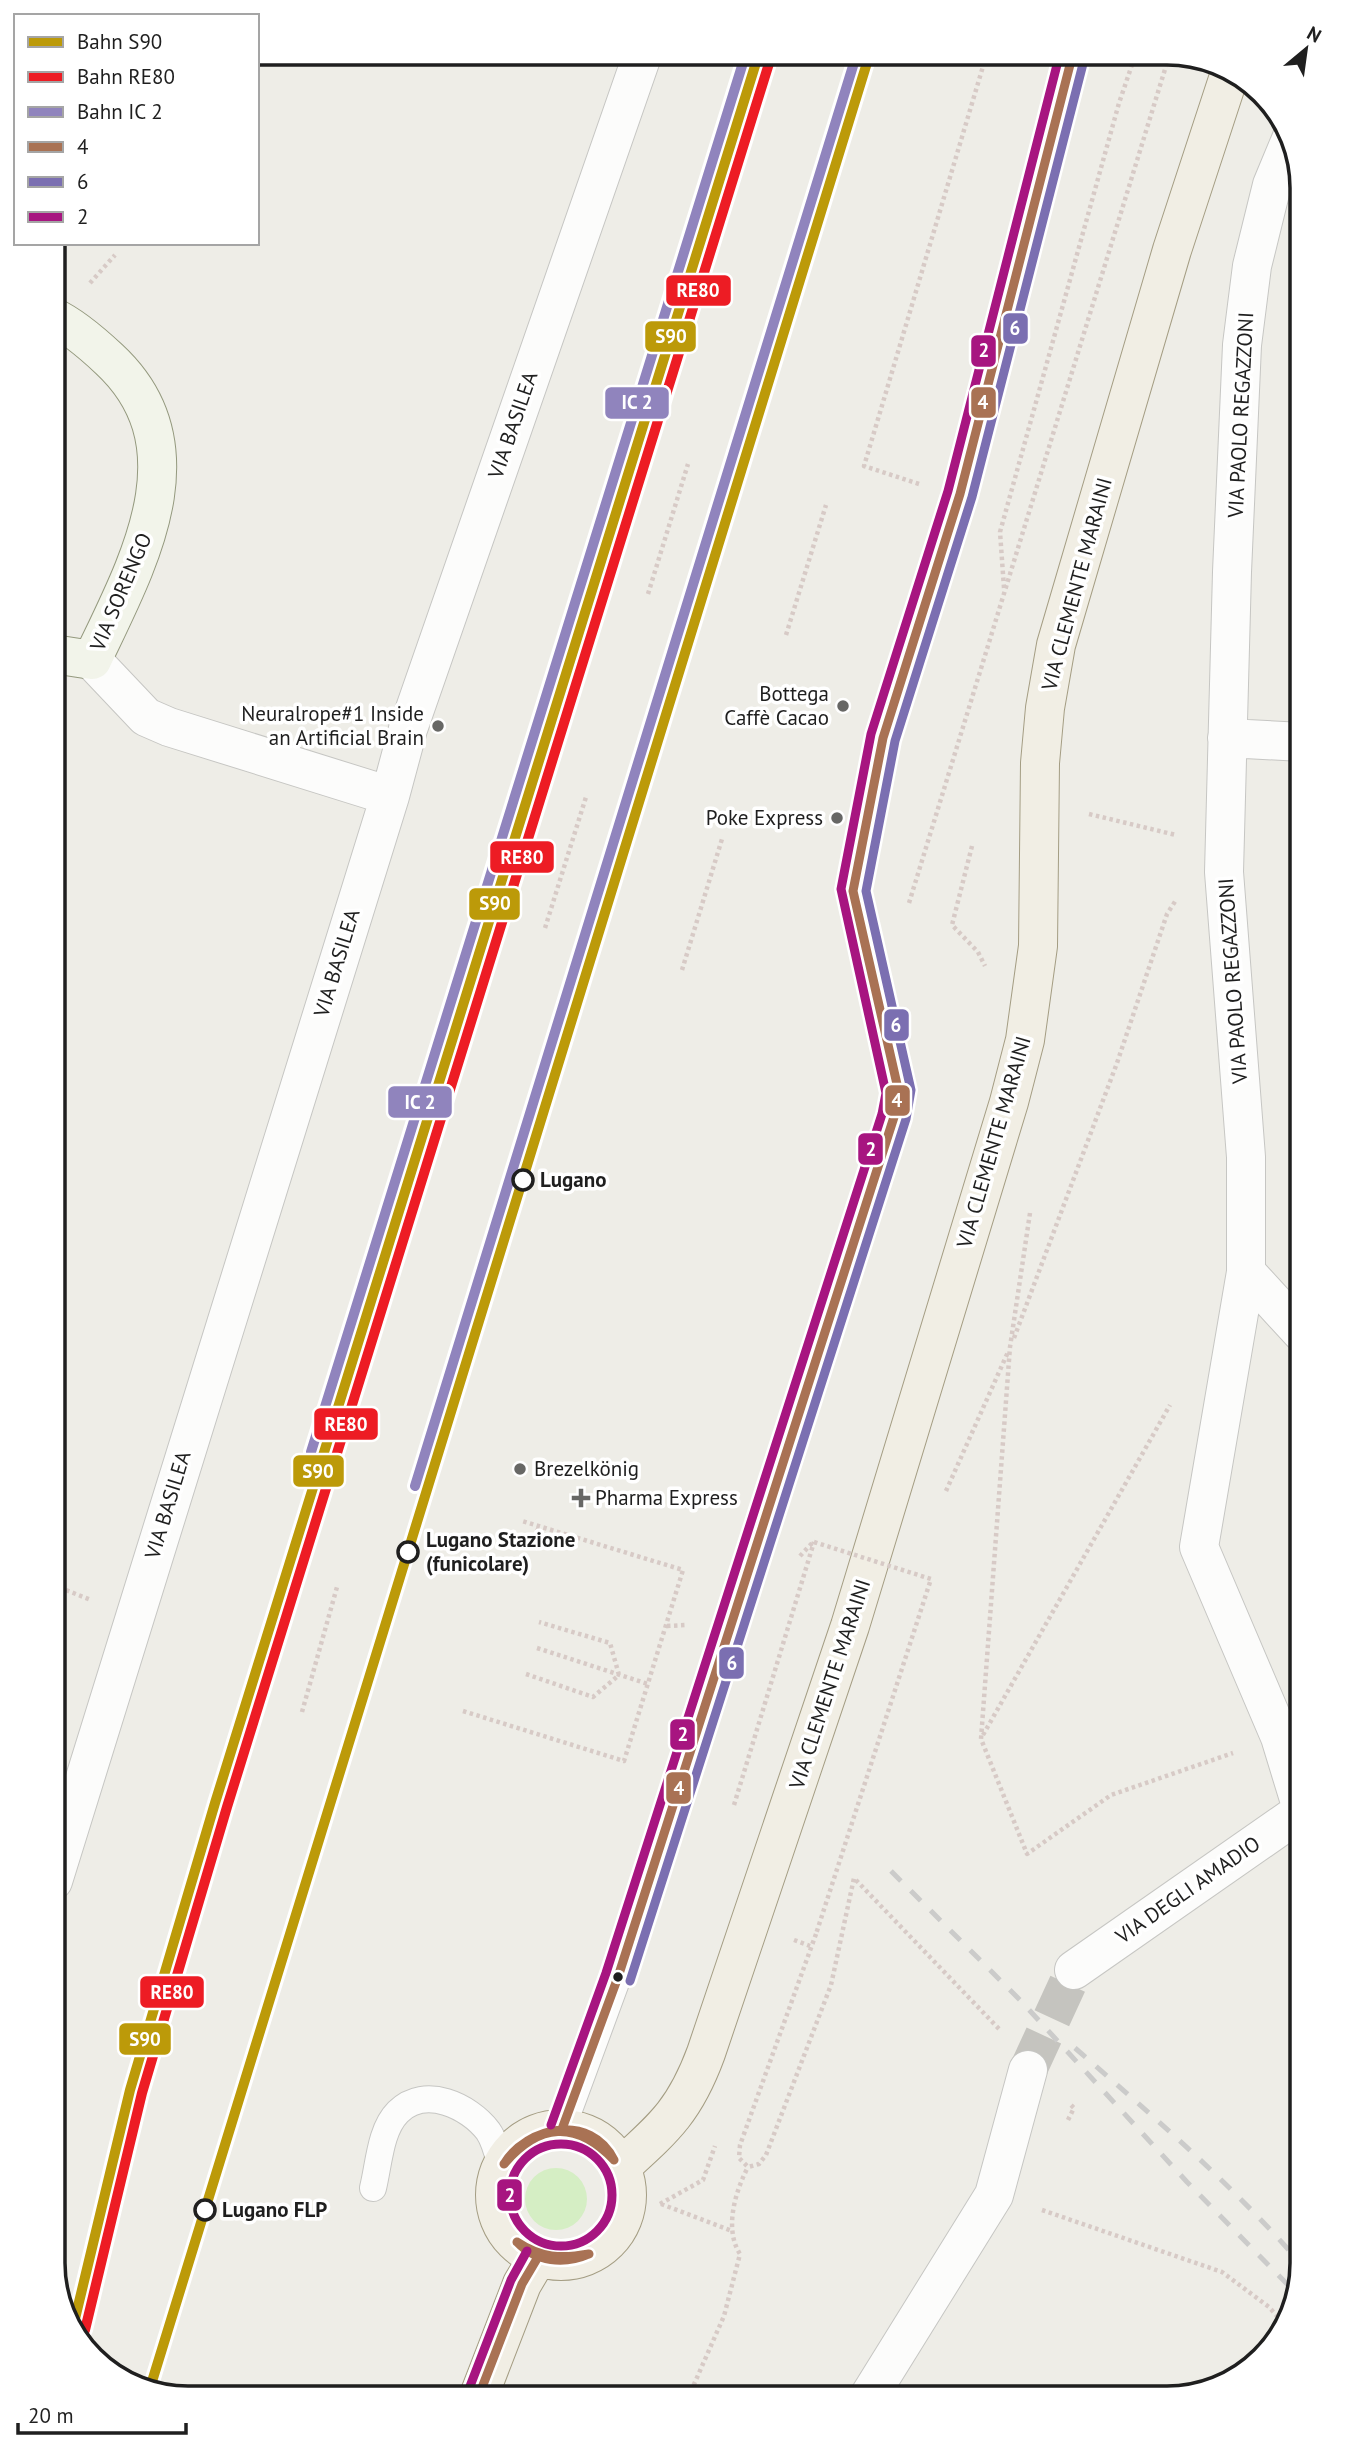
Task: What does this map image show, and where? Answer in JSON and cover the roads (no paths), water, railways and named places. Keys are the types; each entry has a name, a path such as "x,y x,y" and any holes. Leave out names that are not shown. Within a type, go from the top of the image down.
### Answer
{"main road":[{"name":"VIA CLEMENTE MARAINI","path":"621,2167 680,2110 693,2087 706,2053 850,1626 1009,1102 1025,1040 1038,946 1040,763 1045,708 1056,645 1164,276 1228,80"},
{"name":"VIA SORENGO","path":"65,326 124,373 141,399 150,420 158,463 152,517 130,578 92,660 65,656"},
{"path":"562,2129 597,2140 611,2151 621,2167 626,2186 626,2205 621,2224 610,2239 595,2252 577,2259 538,2257 522,2248 500,2221 496,2185 501,2167 511,2152 525,2140 543,2131 562,2129"},
{"path":"483,2386 522,2284 538,2257"}],"street":[{"name":"VIA BASILEA","path":"65,1839 390,796 412,716 639,65"},
{"name":"VIA PAOLO REGAZZONI","path":"1285,154 1272,185 1252,266 1242,345 1224,872 1246,1157 1246,1272 1199,1547 1280,1737 1290,1769"},
{"path":"92,660 146,717 169,727 390,796"},
{"path":"1227,738 1290,741"},
{"path":"1246,1272 1290,1319"},
{"name":"VIA DEGLI AMADIO","path":"1074,1970 1290,1819"},
{"path":"877,2386 1012,2200 1018,2055"}],"lane":[{"path":"562,2129 618,1977 894,1117 899,1093 853,891 884,738 952,515 1070,65"},
{"path":"373,2188 389,2123 408,2104 421,2099 435,2099 467,2112 488,2132 501,2167"}],"tunnel":[{"path":"1028,2070 1074,1970"}],"railway":[{"path":"891,1871 1020,2000 1187,2182 1288,2285"},
{"path":"1075,2048 1221,2179 1290,2252"}],"rail line":[{"name":"S90","path":"76,2315 130,2090 215,1803 755,65"},
{"name":"RE80","path":"85,2330 142,2093 227,1807 769,65"},
{"name":"S90","path":"152,2381 866,65"}],"place":[{"name":"Bottega Caffè Cacao","path":"843,706"},
{"name":"Neuralrope#1 Inside an Artificial Brain","path":"438,726"},
{"name":"Poke Express","path":"837,818"},
{"name":"Lugano","path":"523,1180"},
{"name":"Brezelkönig","path":"520,1469"},
{"name":"Pharma Express","path":"581,1498"},
{"name":"Lugano Stazione (funicolare)","path":"408,1552"},
{"name":"Lugano FLP","path":"205,2210"}]}
